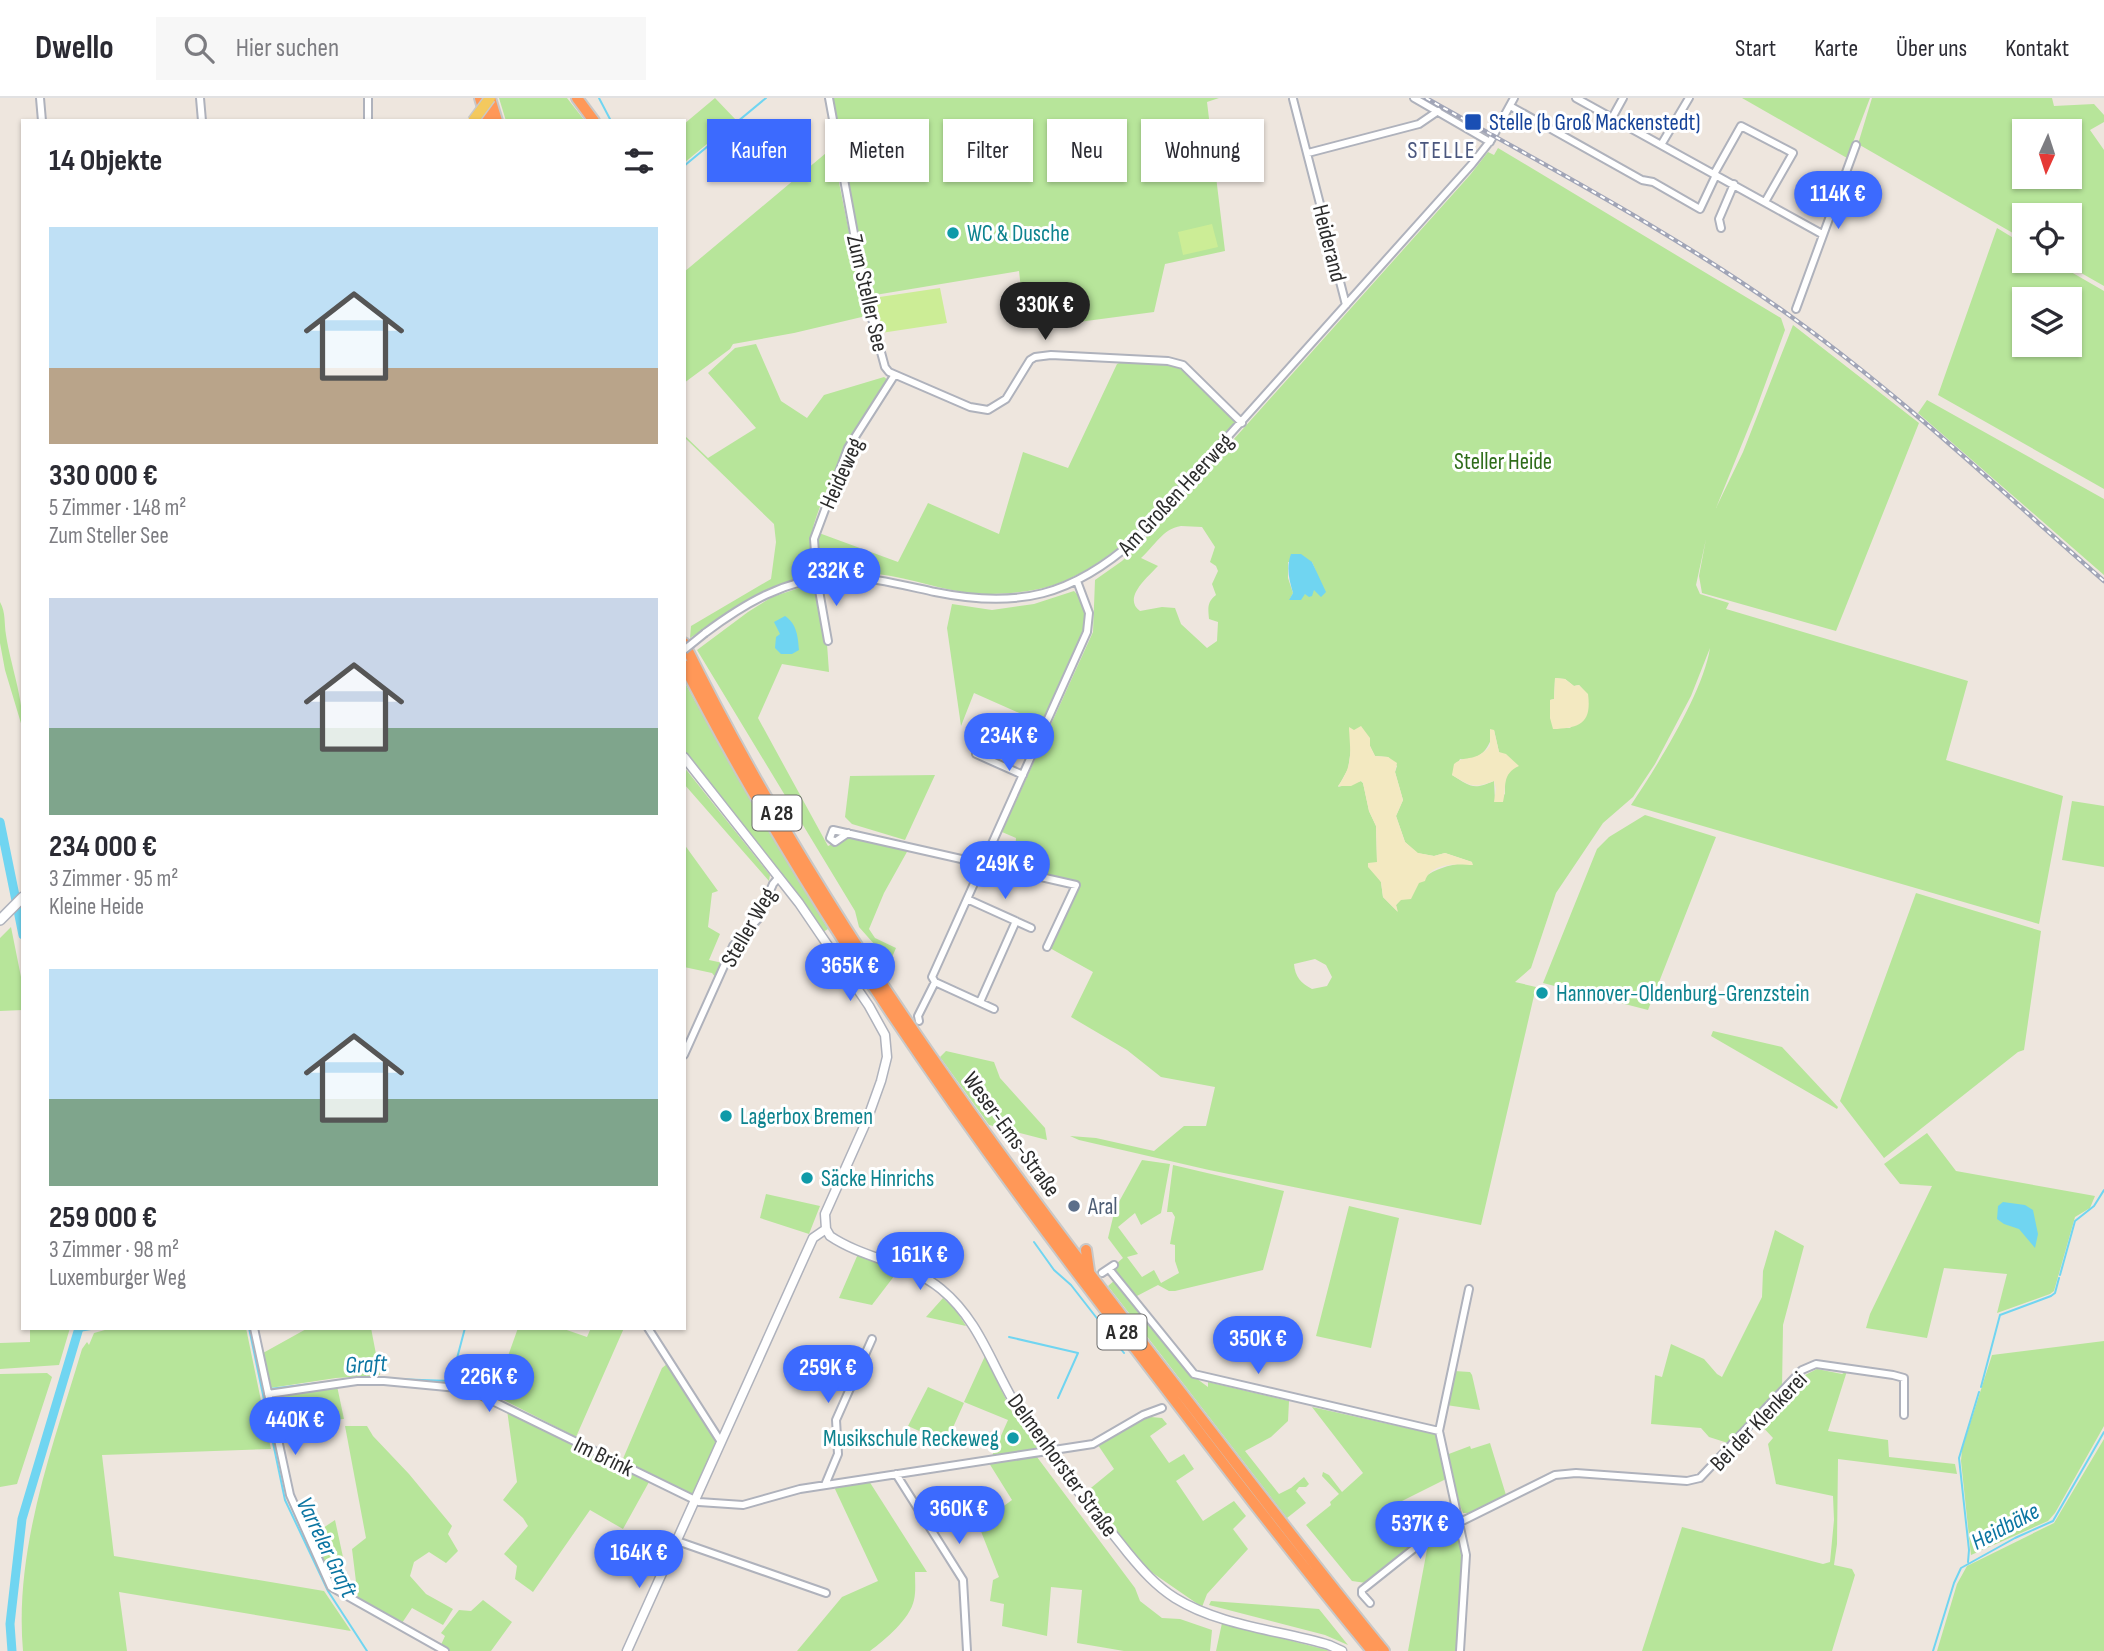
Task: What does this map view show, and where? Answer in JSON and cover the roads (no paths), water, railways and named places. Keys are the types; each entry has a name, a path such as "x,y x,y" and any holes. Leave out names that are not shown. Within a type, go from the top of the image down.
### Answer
{"highway":[{"path":"480,98 486,119"},
{"path":"490,98 496,119"},
{"path":"577,98 593,119"},
{"name":"Weser-Ems-Straße","path":"686,647 735,741 821,887 977,1123 1352,1619"},
{"name":"Weser-Ems-Straße","path":"686,669 733,758 813,892 896,1022 970,1130 1074,1270 1352,1619"},
{"path":"977,1123 994,1132"},
{"path":"1086,1250 1089,1274"},
{"name":"A 28","path":"1352,1619 1372,1651"},
{"name":"A 28","path":"1352,1619 1384,1651"}],"main road":[{"path":"474,119 490,98"},
{"path":"0,920 21,899"}],"street":[{"path":"40,98 42,119"},
{"path":"200,98 202,119"},
{"path":"368,98 368,119"},
{"name":"Zum Steller See","path":"829,98 865,293 885,367 894,376 970,407 988,410 1006,399 1035,357 1051,355 1168,361 1183,365 1242,422"},
{"path":"1415,98 1490,142"},
{"name":"Am Großen Heerweg","path":"686,648 756,598 817,579 860,578 991,600 1042,594 1077,581 1107,563 1136,539 1490,142 1514,98"},
{"path":"1576,98 1822,234"},
{"path":"1612,118 1623,98"},
{"path":"1661,145 1689,98"},
{"name":"Heiderand","path":"1293,99 1346,305"},
{"path":"1510,106 1642,180 1653,182 1700,209 1741,125 1793,153 1765,202"},
{"path":"1308,153 1419,124 1438,111"},
{"path":"1796,309 1856,145"},
{"path":"1721,228 1719,219 1734,184"},
{"name":"Heideweg","path":"828,641 817,579 814,539 848,448 894,376"},
{"path":"919,1021 918,1016 967,899 1088,628 1089,613 1077,581"},
{"path":"976,754 1023,775"},
{"path":"627,1651 813,1238 825,1229 828,1205 867,1120 887,1057 887,1045 881,1025 822,935 686,760"},
{"path":"848,833 1076,885 1047,947"},
{"name":"Steller Weg","path":"686,1051 733,946 758,919 773,884 779,877"},
{"path":"967,899 1031,928"},
{"path":"980,1002 1016,921"},
{"path":"933,980 994,1009"},
{"name":"Delmenhorster Straße","path":"825,1229 830,1237 839,1242 908,1269 937,1286 951,1298 976,1327 1017,1406 1049,1451 1142,1570 1171,1595 1212,1614 1329,1644 1342,1651"},
{"path":"1102,1273 1111,1267 1194,1374 1438,1431"},
{"path":"1461,1651 1466,1555 1438,1431 1469,1289"},
{"path":"254,1330 290,1495 331,1587 445,1651"},
{"path":"649,1330 721,1442"},
{"path":"825,1485 838,1454 836,1420 872,1339"},
{"name":"Bei der Klenkerei","path":"1370,1603 1362,1594 1364,1587 1426,1539 1555,1475 1566,1473 1687,1482 1700,1478 1802,1370 1816,1364 1904,1378 1903,1415"},
{"name":"Im Brink","path":"268,1394 357,1381 384,1381 468,1390 694,1500"},
{"path":"694,1500 743,1505 800,1489 1093,1444 1143,1415 1162,1408"},
{"path":"896,1474 963,1580 967,1651"},
{"path":"677,1541 826,1593"}],"water":[{"path":"1291,554 1301,554 1312,562 1326,592 1321,597 1314,590 1312,596 1305,594 1301,600 1289,600 1293,593 1289,574"},
{"path":"785,616 792,623 797,636 799,650 792,654 781,654 775,648 776,637 780,634 774,622"},
{"path":"2003,1202 2025,1205 2033,1210 2038,1234 2035,1248 2019,1229 1997,1219 1998,1206"}],"waterway":[{"path":"599,98 610,119"},
{"path":"686,164 766,98"},
{"path":"0,822 21,925"},
{"path":"2060,1275 2075,1221 2094,1206 2104,1190"},
{"path":"1034,1242 1124,1353"},
{"path":"1981,1387 2000,1315 2051,1296 2055,1293 2059,1278"},
{"path":"12,1651 10,1624 22,1519 78,1330"},
{"name":"Varreler Graft","path":"79,1331 85,1330"},
{"name":"Varreler Graft","path":"249,1330 285,1500 328,1591 367,1651"},
{"name":"Graft","path":"364,1378 451,1381 464,1330"},
{"path":"1009,1337 1078,1353 1058,1398"},
{"name":"Graft","path":"270,1389 351,1379"},
{"path":"1968,1562 1959,1458 1979,1392"},
{"name":"Heidbäke","path":"1933,1651 1961,1568 2015,1538 2053,1521 2104,1432"}],"railway":[{"path":"1426,98 1659,230 1793,318 1913,412 2104,581"}],"place":[{"name":"Stelle (b Groß Mackenstedt)","path":"1473,122"},
{"name":"WC & Dusche","path":"953,233"},
{"name":"Hannover-Oldenburg-Grenzstein","path":"1542,993"},
{"name":"Lagerbox Bremen","path":"726,1116"},
{"name":"Säcke Hinrichs","path":"807,1178"},
{"name":"Aral","path":"1074,1206"},
{"name":"Musikschule Reckeweg","path":"1013,1438"}],"district":[{"name":"STELLE","path":"1442,150"}],"park label":[{"name":"Steller Heide","path":"1503,461"}]}
